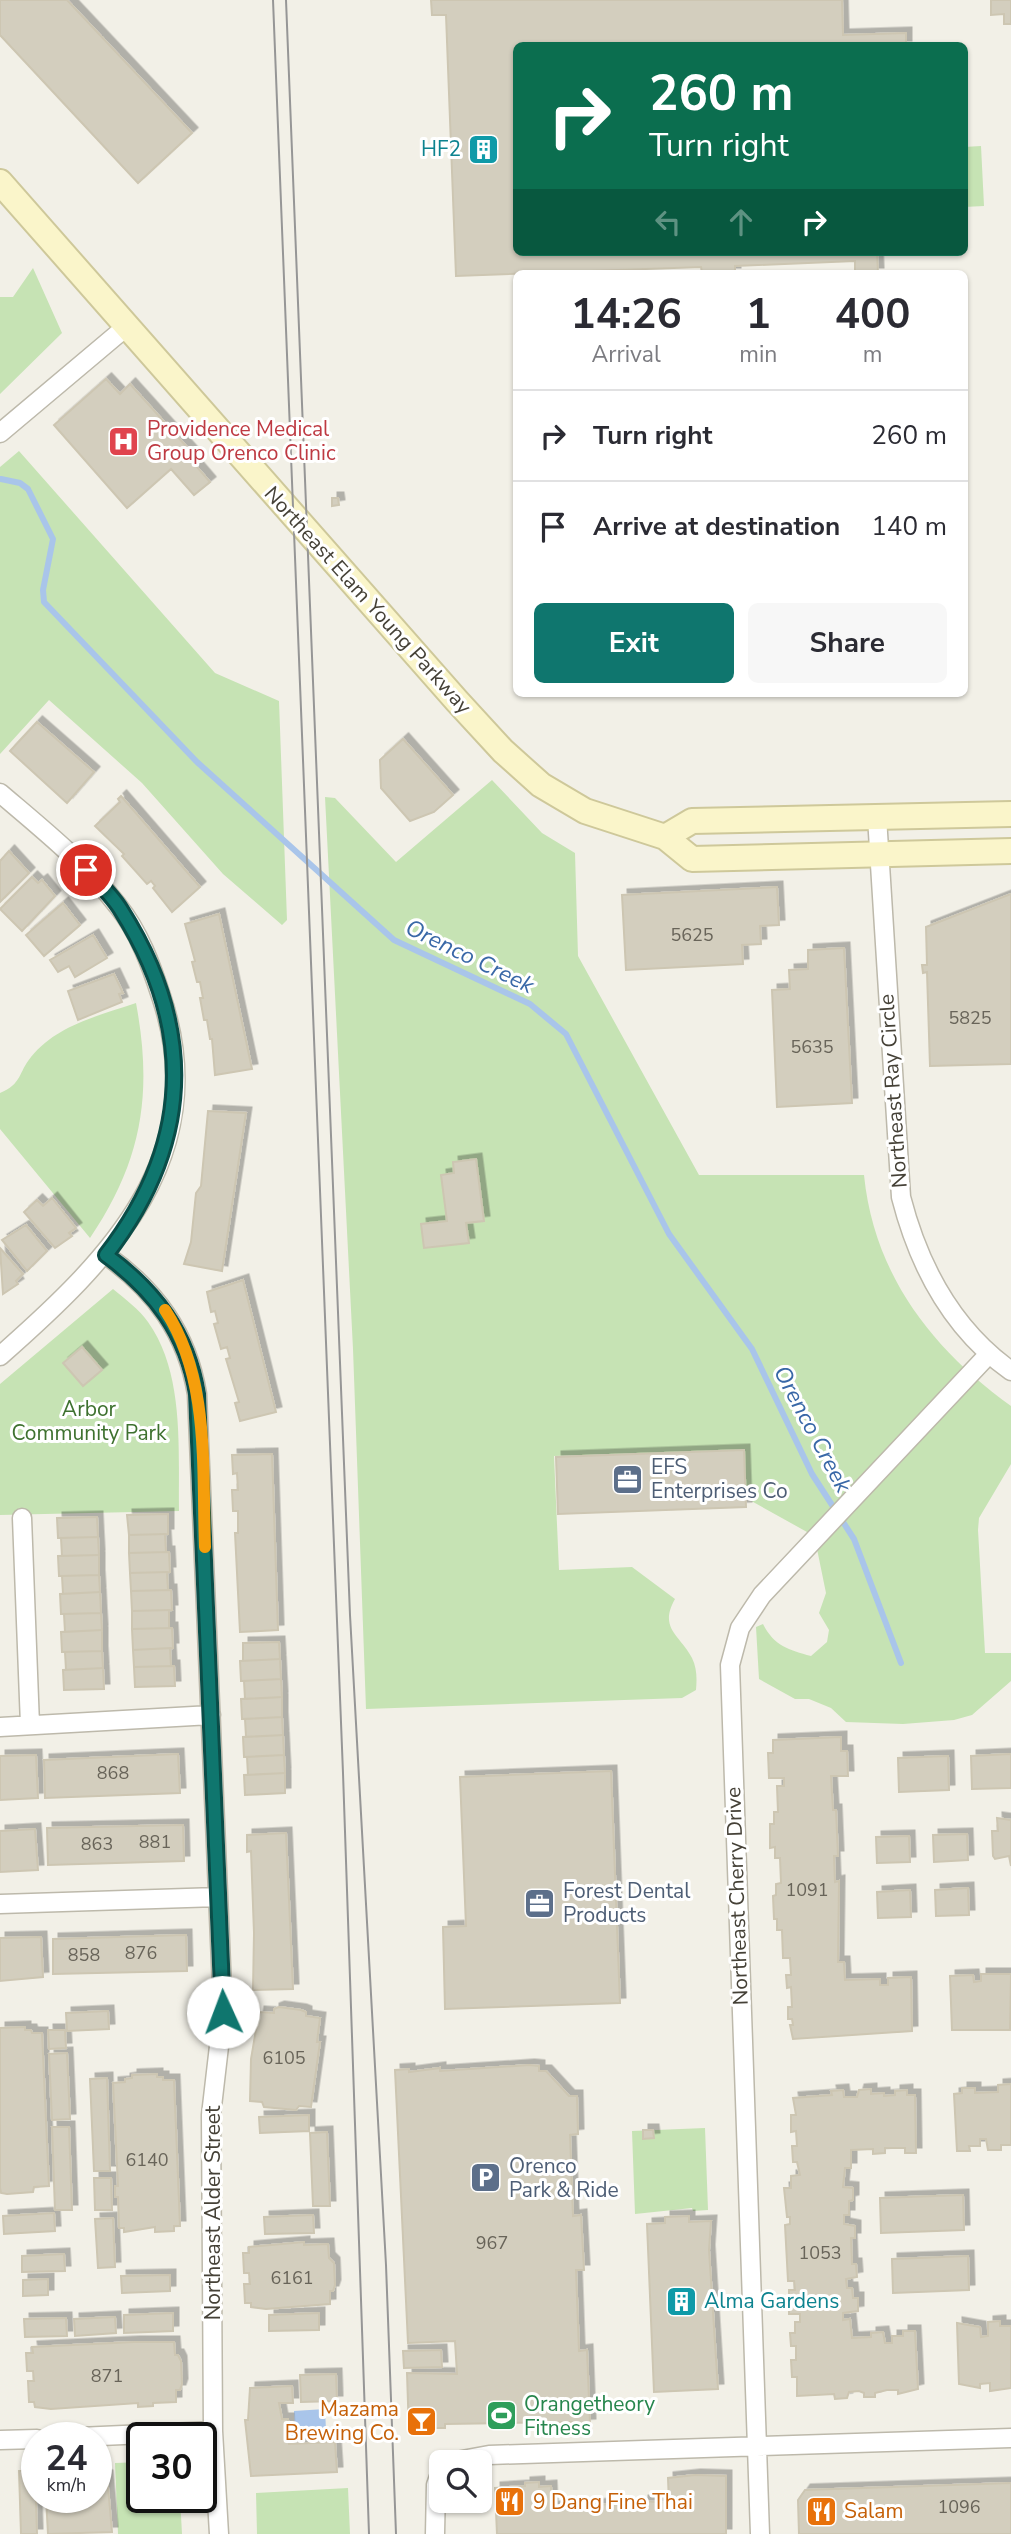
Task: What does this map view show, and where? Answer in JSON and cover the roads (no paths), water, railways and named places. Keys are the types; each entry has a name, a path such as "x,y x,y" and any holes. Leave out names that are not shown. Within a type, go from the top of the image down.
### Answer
{"street":[{"name":"Northeast Elam Young Parkway","path":"0,182 126,327 522,769 585,811 623,826 665,837 692,859 1011,851"},
{"path":"0,433 126,327"},
{"path":"0,793 86,870 120,907 149,960 167,1015 175,1091 166,1144 152,1184 106,1255 57,1306 0,1356"},
{"path":"665,837 692,821 1011,814"},
{"name":"Northeast Ray Circle","path":"877,817 901,1197 908,1225 933,1284 959,1324 988,1355 1011,1371"},
{"name":"Northeast Alder Street","path":"106,1255 133,1275 166,1311 179,1333 194,1372 200,1451 223,2012 211,2115 213,2422"},
{"name":"Northeast Cherry Drive","path":"760,2534 729,1679 733,1650 740,1628 762,1595 988,1355"},
{"path":"22,1518 30,1725"},
{"path":"0,1727 211,1715"},
{"path":"0,1904 218,1897"},
{"path":"492,2455 1011,2438"},
{"path":"0,2440 21,2439"},
{"name":"Northeast Alder Street","path":"217,2500 219,2534"},
{"path":"435,2513 435,2534"}],"water":[{"path":"325,2409 326,2430 295,2432 294,2411"}],"waterway":[{"name":"Orenco Creek","path":"1,479 20,483 28,489 53,539 43,590 44,602 197,762 394,940 530,1004 566,1034 669,1234 752,1349 812,1474 854,1539 901,1663"}],"tram line":[{"path":"273,0 343,1773 369,2534"},
{"path":"286,0 350,1615 386,2265 396,2534"}],"place":[{"name":"HF2","path":"484,149"},
{"name":"Providence Medical Group Orenco Clinic","path":"124,441"},
{"name":"EFS Enterprises Co","path":"628,1479"},
{"name":"Forest Dental Products","path":"540,1903"},
{"name":"Orenco Park & Ride","path":"486,2178"},
{"name":"Alma Gardens","path":"681,2301"},
{"name":"Orangetheory Fitness","path":"501,2416"},
{"name":"Mazama Brewing Co.","path":"422,2421"},
{"name":"9 Dang Fine Thai","path":"510,2502"},
{"name":"Salam","path":"821,2511"}],"park label":[{"name":"Arbor Community Park","path":"89,1421"}]}
